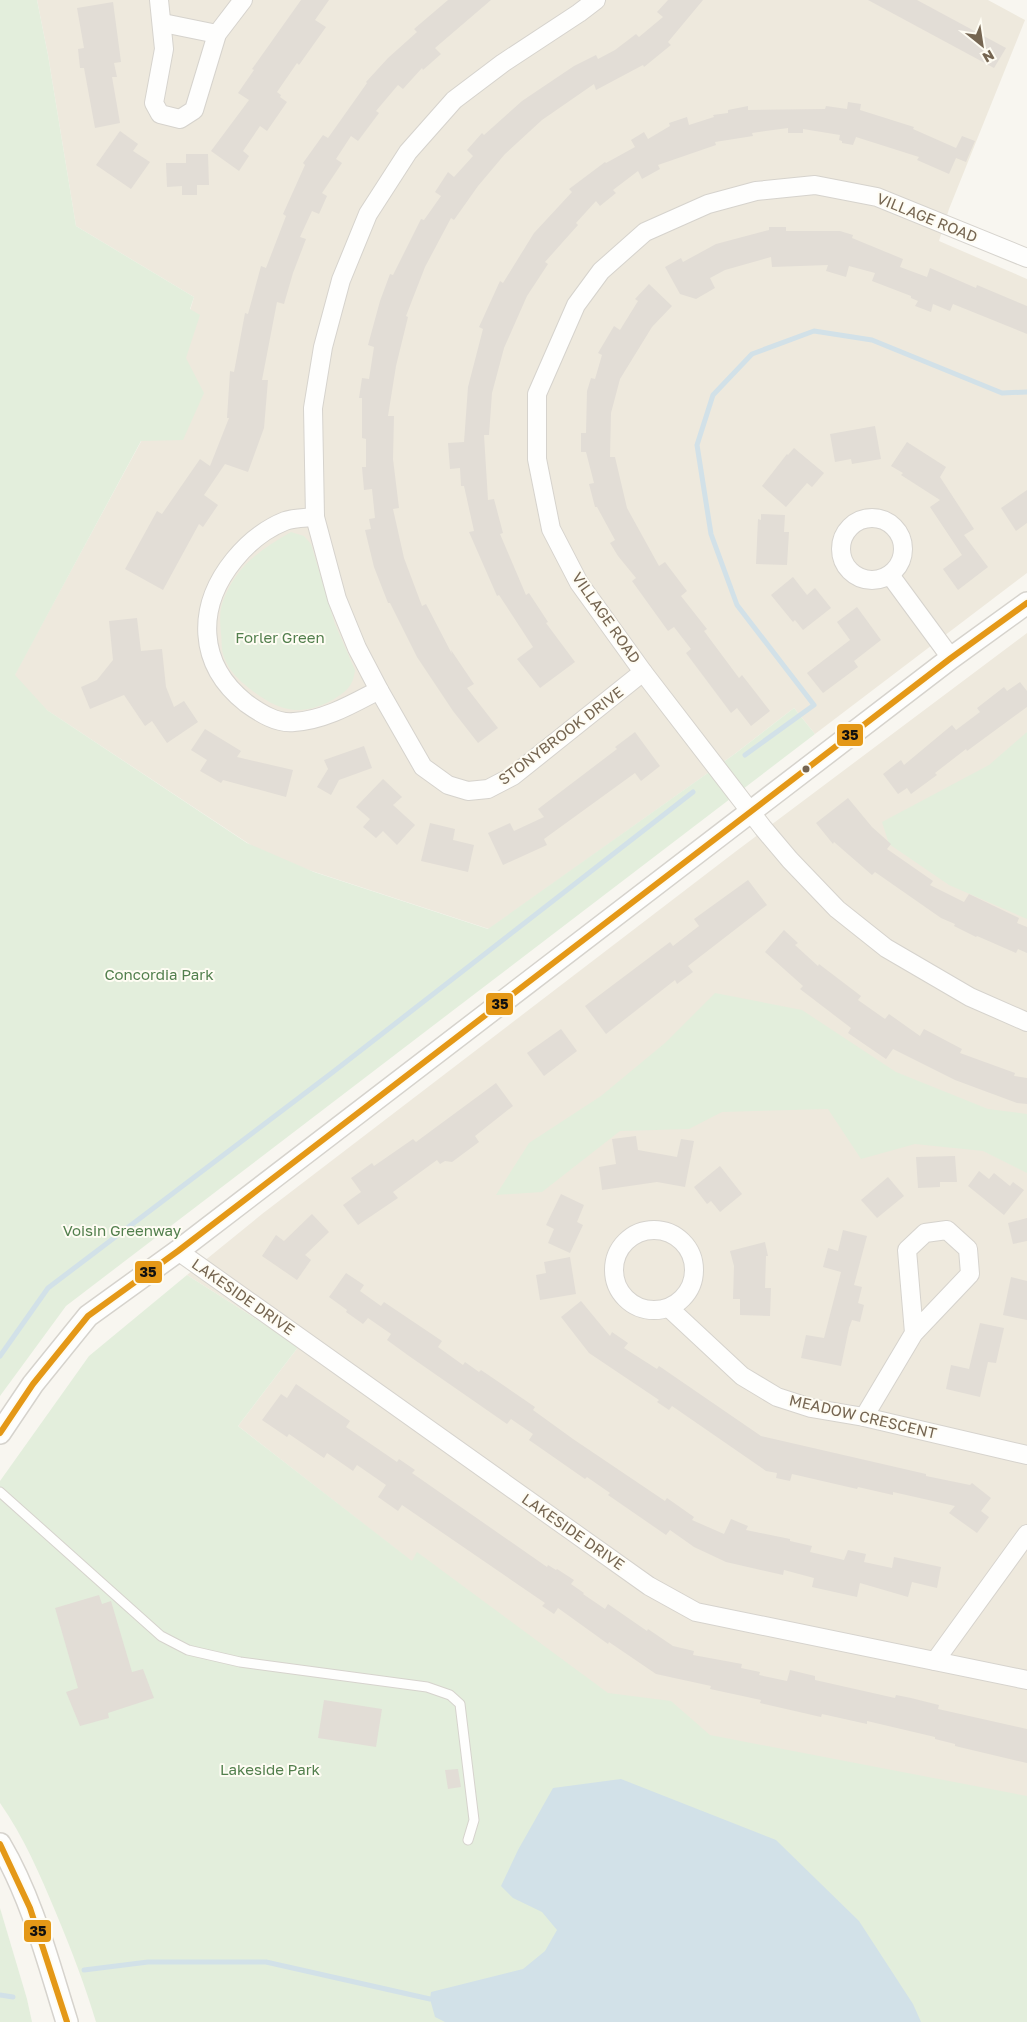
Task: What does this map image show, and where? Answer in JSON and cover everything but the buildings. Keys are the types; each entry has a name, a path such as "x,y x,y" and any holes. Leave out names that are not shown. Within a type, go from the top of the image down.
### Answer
{"street":[{"path":"159,0 163,22 164,49 154,103 160,114 180,119 194,110 218,34 243,0"},
{"name":"STONYBROOK DRIVE","path":"596,0 502,63 454,100 408,152 368,214 341,280 323,347 313,408 315,517 337,599 357,648 378,690 423,766 448,785 468,791 488,789 513,776 643,672"},
{"path":"163,22 218,34"},
{"name":"VILLAGE ROAD","path":"1027,258 877,197 815,185 756,191 708,204 645,232 601,271 576,305 537,394 537,458 551,529 580,583 643,672 751,812 790,860 837,909 886,948 970,997 1027,1022"},
{"path":"315,517 286,521 266,532 244,548 225,572 214,590 206,620 209,646 214,665 221,678 235,694 271,719 292,723 314,720 340,710 378,690"},
{"path":"890,575 951,658"},
{"path":"0,1433 33,1384 88,1316 178,1251 951,658 1027,603"},
{"path":"652,1230 665,1231 677,1237 685,1244 692,1257 694,1270 692,1283 681,1301 669,1308 661,1311 646,1310 633,1306 622,1296 615,1284 613,1270 616,1256 626,1240 638,1233 652,1230"},
{"path":"864,1418 914,1334 970,1274 968,1249 947,1230 925,1233 907,1250 914,1334"},
{"name":"LAKESIDE DRIVE","path":"178,1251 649,1586 696,1612 1027,1680"},
{"name":"MEADOW CRESCENT","path":"669,1308 742,1376 777,1397 811,1408 1027,1455"},
{"path":"935,1661 1027,1534"},
{"path":"0,1844 36,1926 67,2022"}],"lane":[{"path":"0,1492 161,1636 188,1650 240,1662 427,1687 450,1695 460,1704 470,1769 474,1820 468,1840"}],"shaded area":[{"path":"37,0 988,0 1025,20 949,209 939,241 1027,279 1027,573 815,734 794,708 736,753 489,929 269,857 9,685 163,401 194,297 76,226"},
{"path":"1027,633 1027,1812 651,1733 438,1582 238,1426 299,1346 187,1275 262,1214 735,852"},
{"path":"621,1779 776,1840 859,1921 913,2004 921,2022 445,2022 435,2017 430,1999 431,1992 523,1969 545,1951 557,1930 542,1912 513,1898 501,1886 518,1850 553,1788"}],"green space":[{"name":"Concordia Park","path":"0,0 37,0 76,226 194,297 190,309 200,315 186,358 204,393 183,440 141,441 15,675 47,710 247,843 314,872 488,929 736,753 794,708 815,734 66,1306 0,1396"},
{"name":"Forler Green","path":"291,532 304,536 311,544 335,624 355,670 349,687 334,699 311,709 300,710 280,707 270,703 238,679 226,662 223,654 220,626 222,605 229,588 242,568 269,545"},
{"path":"1027,732 1027,919 949,885 889,844 882,822 989,765"},
{"path":"715,993 802,1010 896,1072 988,1109 1027,1114 1027,1173 983,1151 915,1144 861,1159 828,1109 722,1112 689,1129 620,1131 542,1192 496,1195 529,1143 601,1096 665,1043"},
{"name":"Lakeside Park","path":"187,1275 299,1346 238,1426 412,1561 417,1552 608,1693 671,1701 710,1735 1027,1796 1027,2022 96,2022 78,1967 44,1885 31,1856 0,1803 0,1481 89,1356"},
{"path":"0,1908 27,1999 32,2022 0,2022"}],"waterway":[{"path":"745,755 814,705 737,605 711,534 697,445 713,395 752,354 814,331 872,340 1002,393 1027,392"},
{"path":"0,1356 48,1288 333,1072 693,792"},
{"path":"84,1970 148,1962 266,1962 430,1999"},
{"path":"0,1995 13,1997"}],"transit line":[{"name":"35","path":"0,1433 33,1384 88,1316 178,1251 951,658 1027,603"},
{"name":"35","path":"0,1844 30,1908 67,2022"}],"park label":[{"name":"Voisin Greenway","path":"122,1231"}]}
